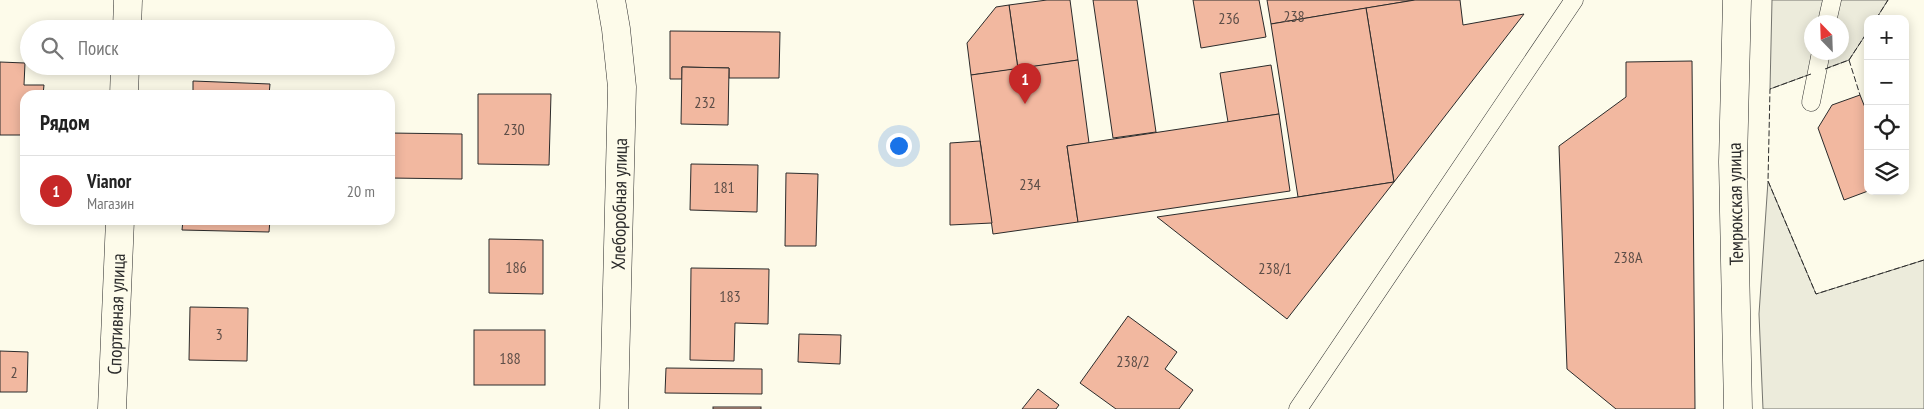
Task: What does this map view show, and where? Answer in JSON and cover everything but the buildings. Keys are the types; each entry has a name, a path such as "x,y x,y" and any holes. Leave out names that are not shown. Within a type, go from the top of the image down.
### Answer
{"street":[{"path":"127,20 128,0"},
{"name":"Хлеборобная улица","path":"611,0 622,87 614,409"},
{"name":"Темрюкская улица","path":"1737,0 1733,162 1738,409"},
{"path":"124,90 125,75"},
{"name":"Спортивная улица","path":"112,409 120,225"}],"lane":[{"path":"1298,409 1574,0"},
{"path":"1829,15 1832,0"},
{"path":"1811,102 1819,60"}],"shaded area":[{"path":"1772,0 1888,0 1879,15 1864,15 1864,37 1849,60 1770,89"},
{"path":"1768,181 1816,294 1924,260 1924,409 1763,409 1759,314"}],"fence":[{"path":"1879,15 1888,0"},
{"path":"1825,69 1849,60 1864,37"},
{"path":"1849,60 1860,95"},
{"path":"1811,74 1770,89 1768,181 1816,294 1924,260"}],"place":[{"name":"Vianor","path":"1025,104"}]}
